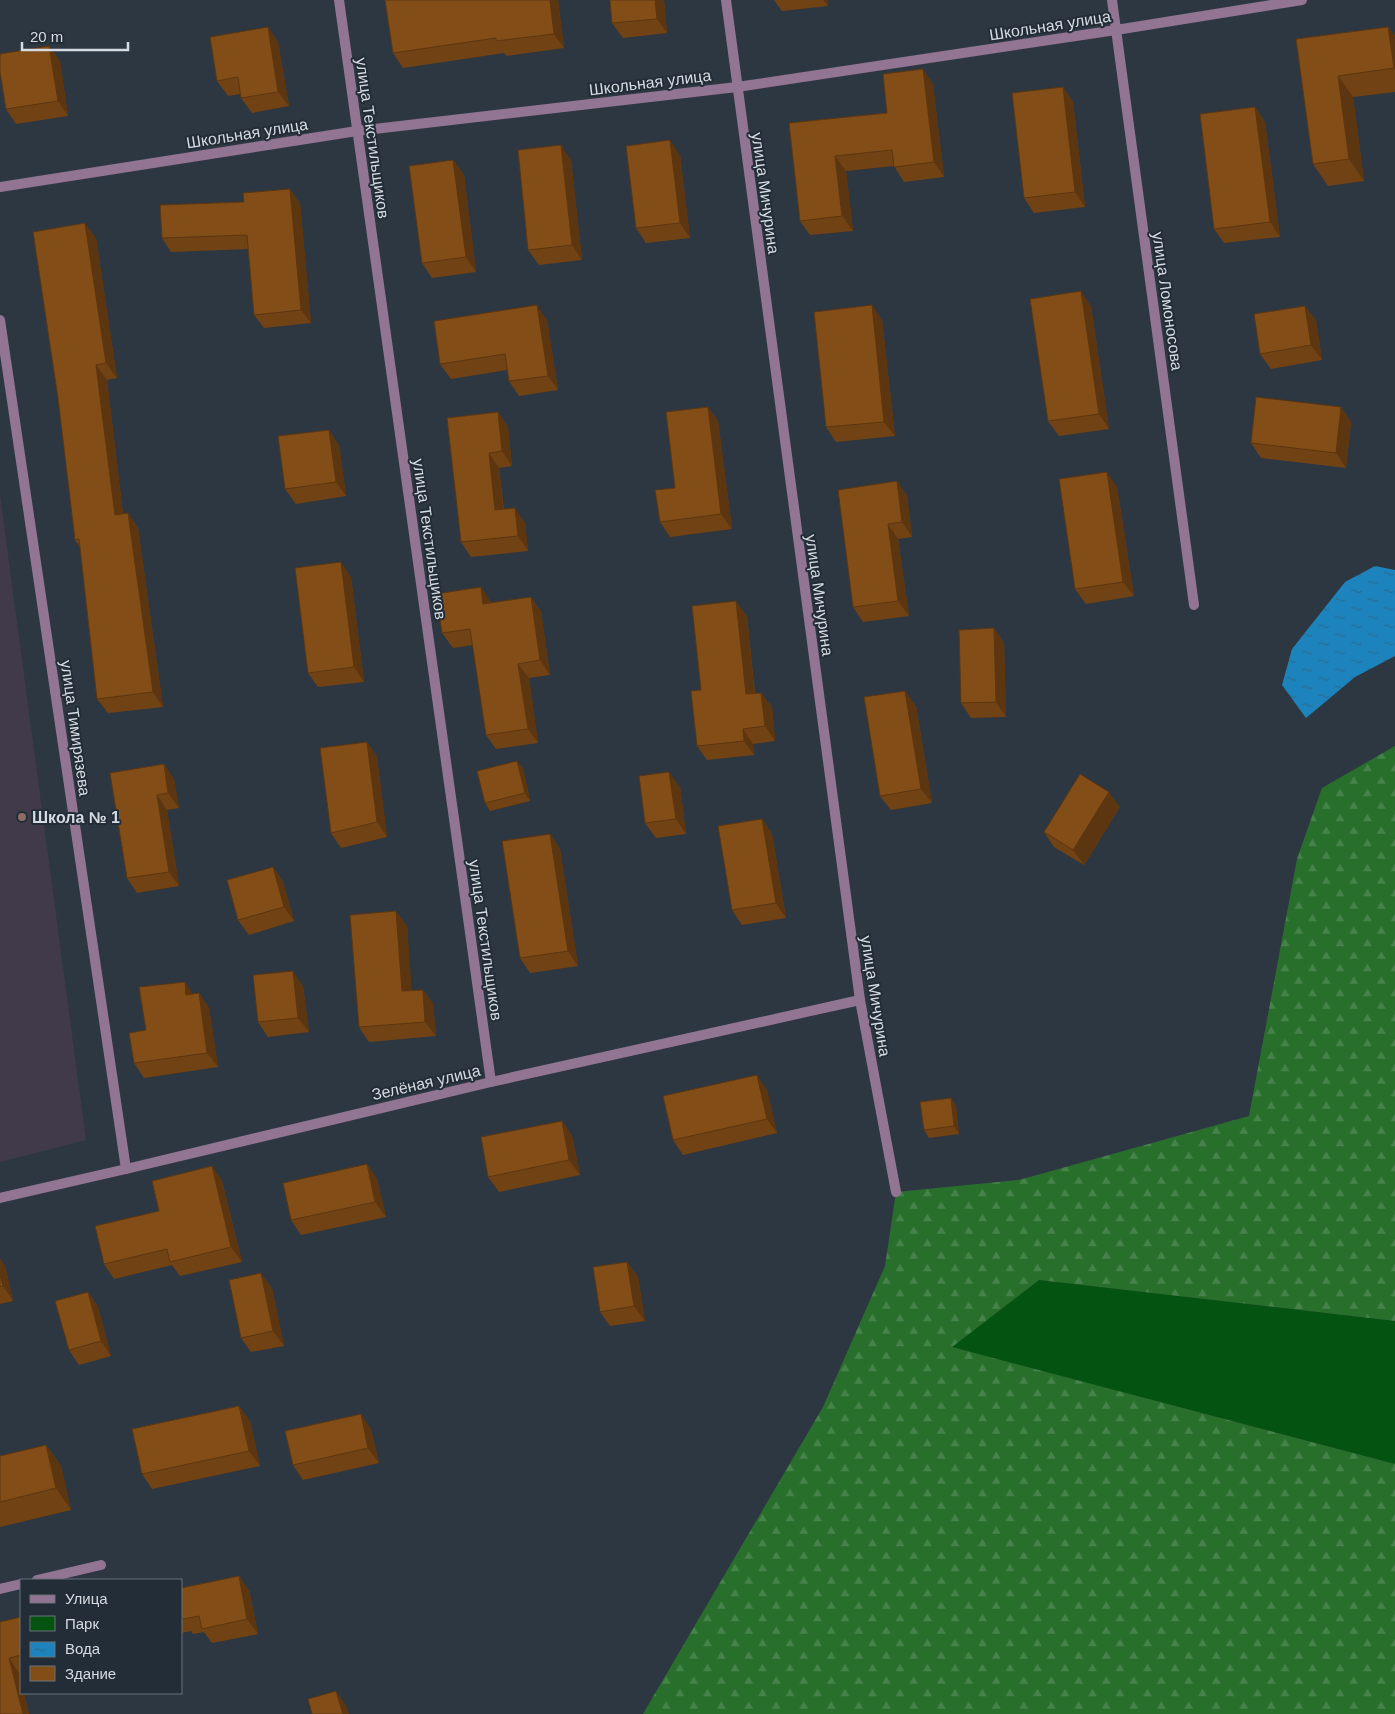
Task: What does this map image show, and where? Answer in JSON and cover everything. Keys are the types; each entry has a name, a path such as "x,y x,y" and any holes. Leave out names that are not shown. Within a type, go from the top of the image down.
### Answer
{"street":[{"name":"улица Текстильщиков","path":"338,0 491,1082"},
{"name":"улица Мичурина","path":"726,0 860,1000 896,1192"},
{"name":"улица Ломоносова","path":"1112,0 1194,605"},
{"name":"Школьная улица","path":"0,187 357,131 737,87 1302,0"},
{"name":"улица Тимирязева","path":"0,320 126,1169"},
{"name":"Зелёная улица","path":"0,1198 491,1082 860,1000"},
{"path":"41,1579 101,1565"},
{"path":"0,1589 20,1584"}],"shaded area":[{"name":"Школа № 1","path":"0,495 86,1140 0,1162"}],"green space":[{"path":"1395,746 1395,1321 1039,1280 952,1347 1395,1464 1395,1714 643,1714 823,1407 885,1266 896,1192 1019,1180 1249,1116 1297,859 1322,788"},
{"path":"1039,1280 1395,1321 1395,1464 951,1347"}],"water":[{"path":"1375,566 1395,570 1395,656 1355,677 1306,718 1282,685 1292,649 1345,582"}],"building":[{"path":"385,0 550,0 554,34 496,41 496,38 393,53"},
{"path":"610,0 655,0 657,19 612,23"},
{"path":"268,27 278,92 241,98 238,77 217,81 210,37"},
{"path":"1388,27 1394,68 1338,76 1349,159 1313,164 1296,39"},
{"path":"49,46 58,101 6,109 0,72 0,54"},
{"path":"923,69 934,162 894,167 892,150 835,156 842,216 800,221 789,123 887,113 883,74"},
{"path":"1063,87 1075,192 1024,198 1012,93"},
{"path":"1255,107 1270,222 1214,229 1200,114"},
{"path":"670,140 680,223 636,228 626,146"},
{"path":"561,145 572,245 528,250 518,150"},
{"path":"453,160 466,257 422,263 409,166"},
{"path":"290,189 301,310 254,315 247,235 162,238 160,205 244,202 243,193"},
{"path":"85,223 106,363 96,365 115,515 128,513 153,692 97,699 79,539 75,540 58,398 33,232"},
{"path":"1081,291 1099,414 1048,421 1030,299"},
{"path":"537,305 548,376 509,381 505,354 440,364 434,321"},
{"path":"872,305 884,422 826,427 814,312"},
{"path":"1305,306 1311,345 1260,354 1254,314"},
{"path":"1256,397 1341,407 1336,453 1251,443"},
{"path":"708,407 721,514 660,522 655,490 675,488 666,412"},
{"path":"498,412 502,451 489,453 495,510 515,508 518,536 461,542 447,418"},
{"path":"329,430 336,482 285,489 278,436"},
{"path":"1107,472 1123,582 1075,589 1059,479"},
{"path":"897,481 902,522 888,524 898,601 853,607 838,490"},
{"path":"341,562 354,667 308,673 295,568"},
{"path":"481,587 483,604 531,597 540,660 518,664 528,729 486,735 470,629 442,633 436,594"},
{"path":"736,601 746,694 761,693 765,726 743,729 744,741 697,746 691,691 701,690 692,606"},
{"path":"994,628 996,702 961,703 959,630"},
{"path":"905,691 921,789 880,796 864,697"},
{"path":"367,742 377,822 331,833 320,748"},
{"path":"517,761 525,793 485,803 477,771"},
{"path":"164,764 168,793 157,795 169,872 127,878 110,773"},
{"path":"669,772 676,819 645,823 639,776"},
{"path":"1080,774 1109,792 1073,850 1044,832"},
{"path":"762,819 776,903 732,910 718,826"},
{"path":"550,834 568,951 520,958 502,841"},
{"path":"273,867 284,907 238,920 227,880"},
{"path":"396,911 402,991 423,990 425,1022 359,1027 350,915"},
{"path":"293,971 298,1018 258,1022 253,975"},
{"path":"185,982 186,995 199,993 207,1053 134,1063 129,1033 146,1030 139,987"},
{"path":"757,1075 767,1119 673,1140 663,1096"},
{"path":"951,1098 954,1126 924,1130 920,1102"},
{"path":"562,1121 569,1160 488,1177 481,1137"},
{"path":"367,1164 375,1202 291,1220 283,1183"},
{"path":"212,1166 231,1247 170,1262 167,1249 104,1264 95,1226 159,1211 152,1181"},
{"path":"627,1262 634,1306 600,1312 593,1267"},
{"path":"261,1273 273,1331 241,1338 229,1280"},
{"path":"0,1274 3,1286 0,1287"},
{"path":"88,1292 101,1341 69,1350 55,1301"},
{"path":"239,1406 249,1451 142,1474 132,1429"},
{"path":"361,1414 368,1448 293,1465 285,1431"},
{"path":"46,1445 56,1488 0,1502 0,1456"},
{"path":"239,1576 247,1619 202,1629 199,1616 183,1619 182,1588"},
{"path":"20,1617 20,1655 9,1658 23,1714 0,1714 0,1622"},
{"path":"336,1691 343,1714 312,1714 308,1699"}],"place":[{"name":"Школа № 1","path":"22,817"}]}
